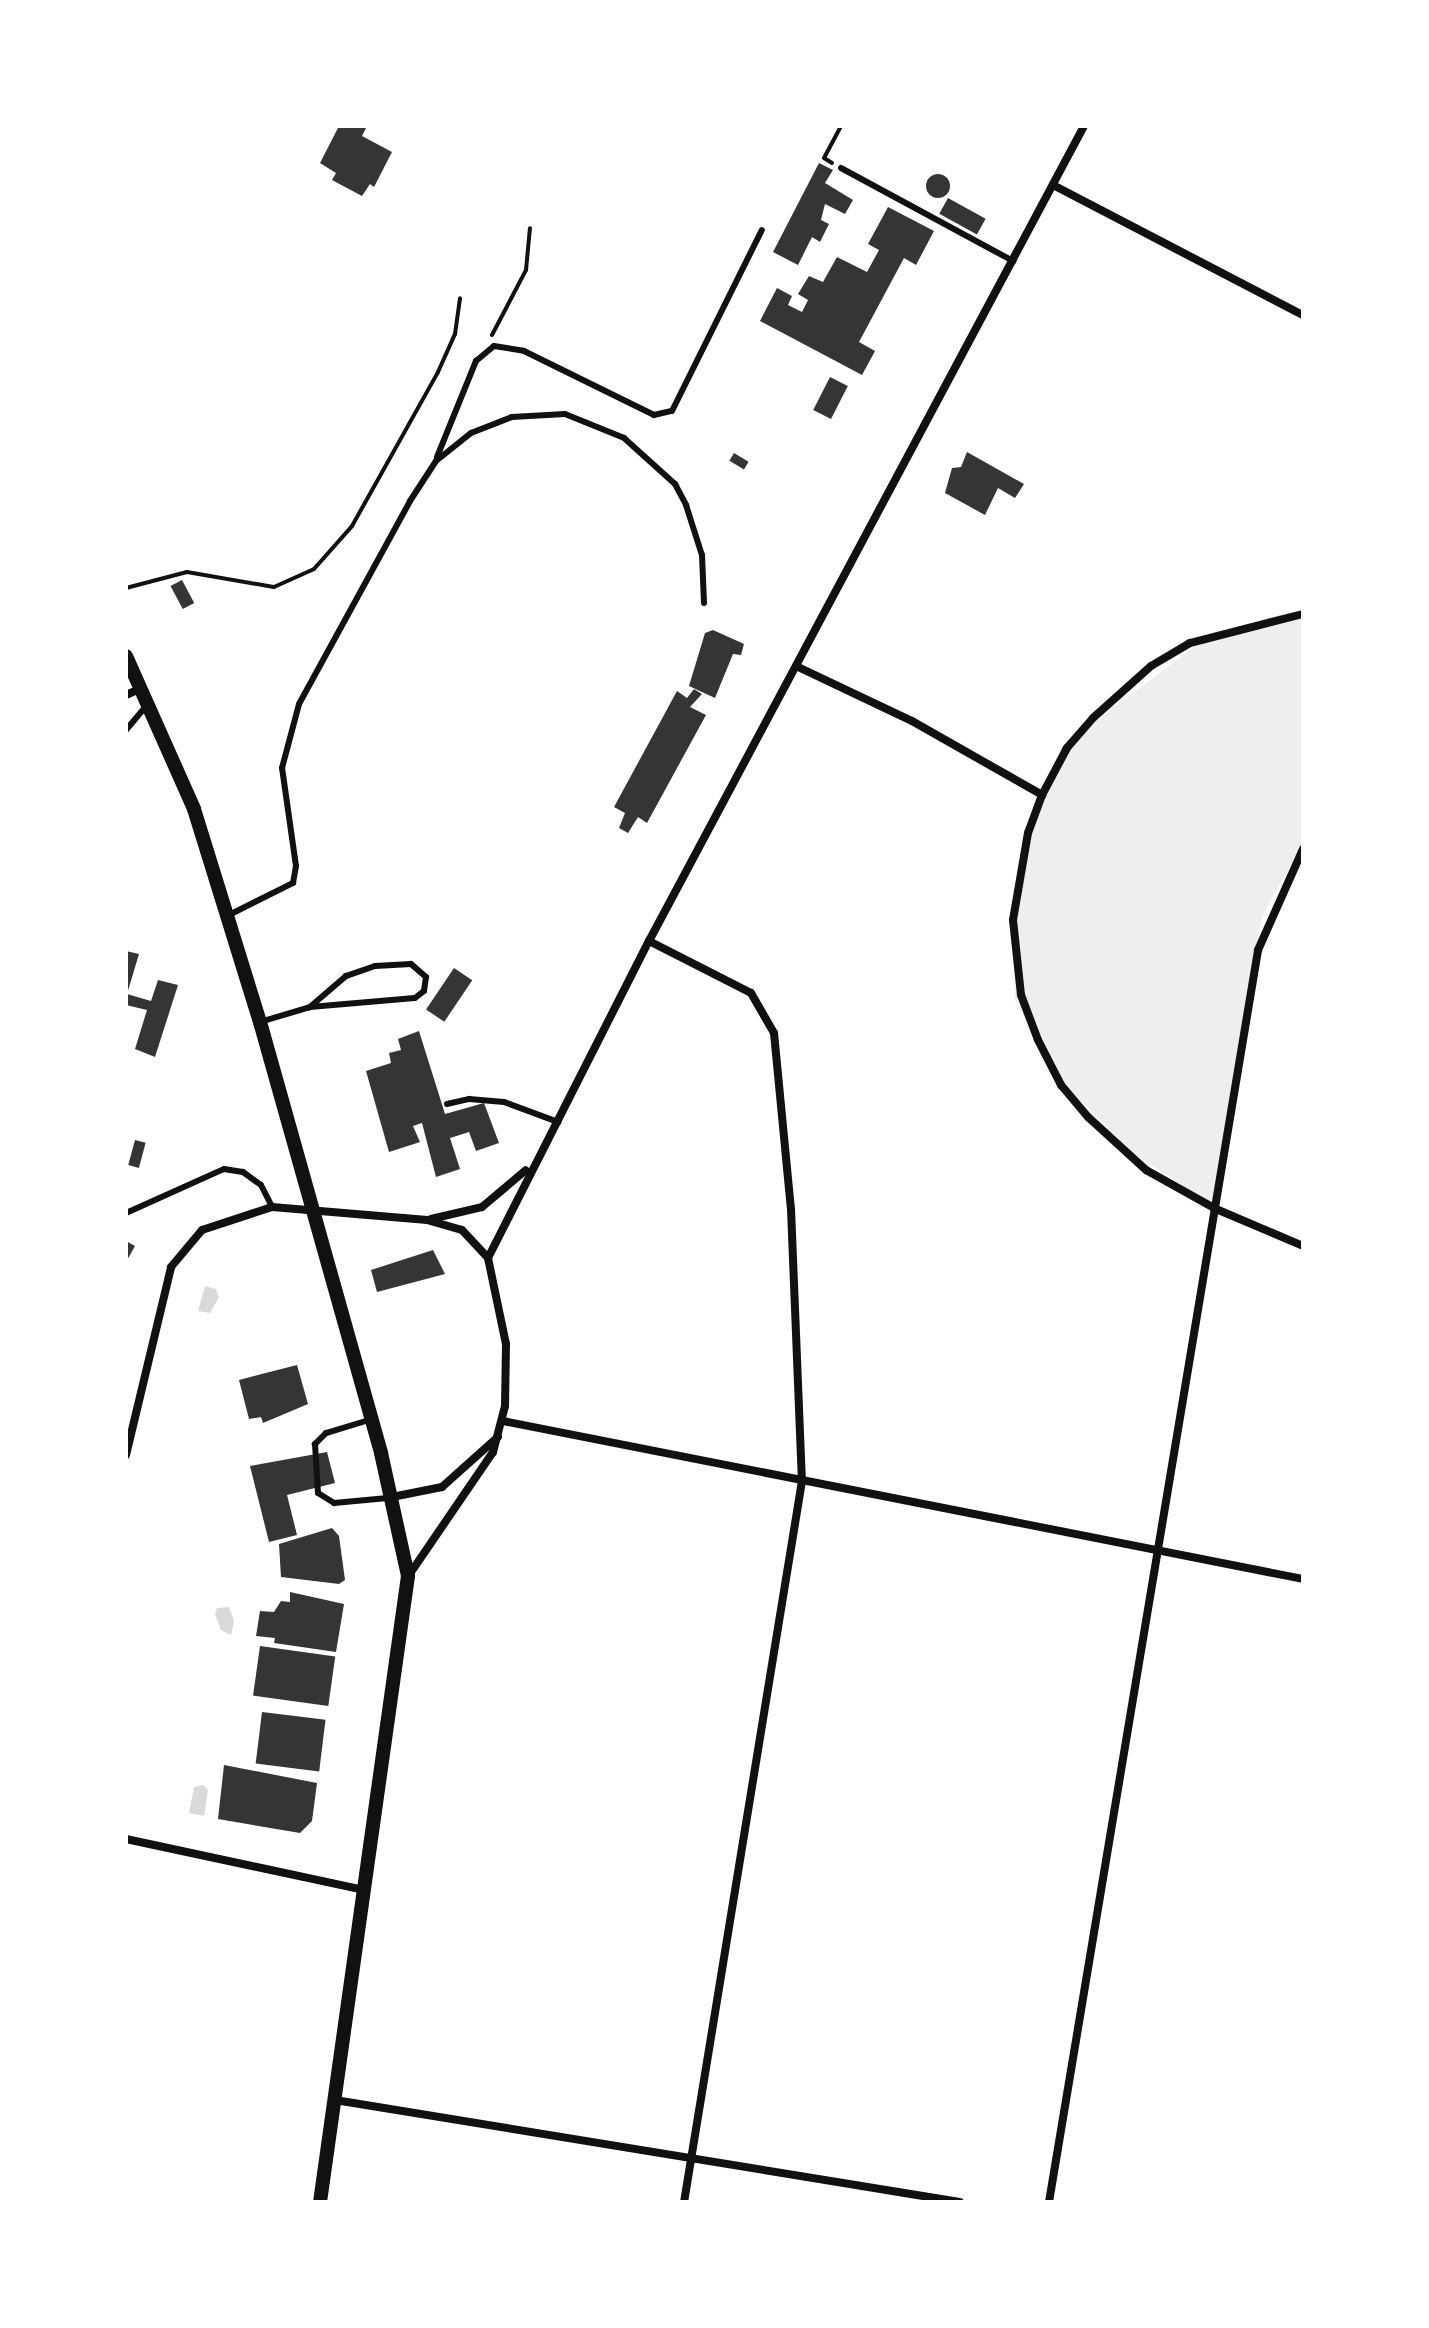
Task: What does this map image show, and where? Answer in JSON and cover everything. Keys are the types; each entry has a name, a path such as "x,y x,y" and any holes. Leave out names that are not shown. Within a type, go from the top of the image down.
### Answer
{"street":[{"path":"488,1258 534,1162 558,1122 649,941 1084,126"},
{"path":"1053,185 1303,315"},
{"path":"1303,614 1190,643 1151,666 1067,748 1042,795 1028,833 1013,920 1021,995 1038,1040 1061,1085 1107,1136 1146,1170 1216,1209 1303,1246"},
{"path":"126,656 150,702 194,809 260,1022 316,1208 392,1497 408,1576 320,2202"},
{"path":"796,666 912,721 1042,795"},
{"path":"126,695 142,688"},
{"path":"1049,2202 1258,950 1303,849"},
{"path":"649,941 751,993 774,1033 791,1209 802,1481 684,2202"},
{"path":"427,1220 482,1207 534,1162"},
{"path":"126,1455 171,1267 202,1230 272,1207 316,1208 427,1220 462,1230 488,1258 509,1373 503,1421 498,1437 469,1491 408,1576"},
{"path":"503,1421 1303,1579"},
{"path":"392,1497 442,1487 498,1437"},
{"path":"126,1839 365,1890"},
{"path":"335,2100 960,2202"}],"lane":[{"path":"841,168 1013,261"},
{"path":"227,916 293,883 296,866 281,787 288,734 337,627 436,461 476,361 494,346 511,346 644,411 666,414 683,395 762,230"},
{"path":"436,461 471,433 512,417 565,414 624,438 675,484 686,505 702,555 704,603"},
{"path":"126,730 150,702"},
{"path":"260,1022 310,1007 415,998 424,991 426,977 411,964 375,966 346,976 310,1007"},
{"path":"447,1104 469,1099 504,1102 558,1122"},
{"path":"126,1213 224,1169 243,1172 261,1185 272,1207"},
{"path":"372,1419 318,1439 314,1457 318,1493 334,1503 392,1497"}],"path":[{"path":"841,126 824,158 841,168"},
{"path":"476,361 526,270 530,228"},
{"path":"126,588 187,572 274,587 314,569 352,526 438,372 455,334 460,298"}],"shaded area":[{"path":"1303,609 1303,842 1262,917 1212,1205 1136,1155 1063,1083 1015,1001 1013,919 1024,829 1062,747 1212,633"},
{"path":"205,1286 216,1289 219,1297 210,1313 198,1311"},
{"path":"229,1607 234,1621 231,1635 221,1630 215,1614 217,1608"},
{"path":"203,1785 208,1790 204,1816 189,1813 194,1787"}],"building":[{"path":"339,126 367,126 362,136 392,152 374,187 370,184 362,196 332,180 336,173 320,163"},
{"path":"819,163 833,170 825,183 853,200 845,214 825,204 821,220 829,224 820,242 812,237 798,265 773,252"},
{"path":"938,174 946,178 950,186 946,194 938,198 930,194 926,186 930,178"},
{"path":"948,198 986,219 977,235 939,214"},
{"path":"888,207 934,231 916,265 904,258 859,342 875,351 862,375 760,321 777,288 792,296 788,305 802,312 808,300 798,294 809,276 823,282 837,257 867,272 879,250 868,244"},
{"path":"830,377 848,386 831,419 813,410"},
{"path":"967,452 1024,484 1015,498 998,488 985,515 945,493 952,468 961,467"},
{"path":"734,453 749,462 744,469 729,461"},
{"path":"182,580 194,603 183,609 171,586"},
{"path":"713,630 744,644 741,655 733,654 715,698 689,686 705,633"},
{"path":"694,689 702,694 690,707 706,715 647,823 638,817 628,833 619,828 625,813 614,807 677,691 687,698"},
{"path":"126,951 139,954 127,994 151,1001 158,980 178,985 155,1057 135,1049 147,1010 126,1005"},
{"path":"454,968 472,980 444,1022 426,1009"},
{"path":"419,1031 445,1114 484,1103 499,1143 476,1151 469,1132 450,1138 460,1169 436,1177 422,1123 413,1126 420,1142 389,1152 366,1071 391,1063 389,1053 401,1050 398,1039"},
{"path":"135,1140 146,1143 139,1168 128,1165"},
{"path":"126,1241 135,1246 126,1262"},
{"path":"433,1250 445,1274 377,1292 371,1270"},
{"path":"297,1365 308,1404 263,1423 261,1417 249,1419 239,1380"},
{"path":"327,1452 335,1483 287,1495 297,1535 269,1542 250,1466"},
{"path":"332,1528 339,1536 345,1580 339,1584 281,1577 279,1544"},
{"path":"290,1592 344,1604 336,1652 274,1643 275,1638 256,1636 260,1611 274,1612 281,1601 290,1602"},
{"path":"260,1646 335,1657 328,1706 253,1696"},
{"path":"262,1712 326,1720 319,1771 256,1764"},
{"path":"224,1765 317,1783 312,1821 300,1833 218,1819"}]}
